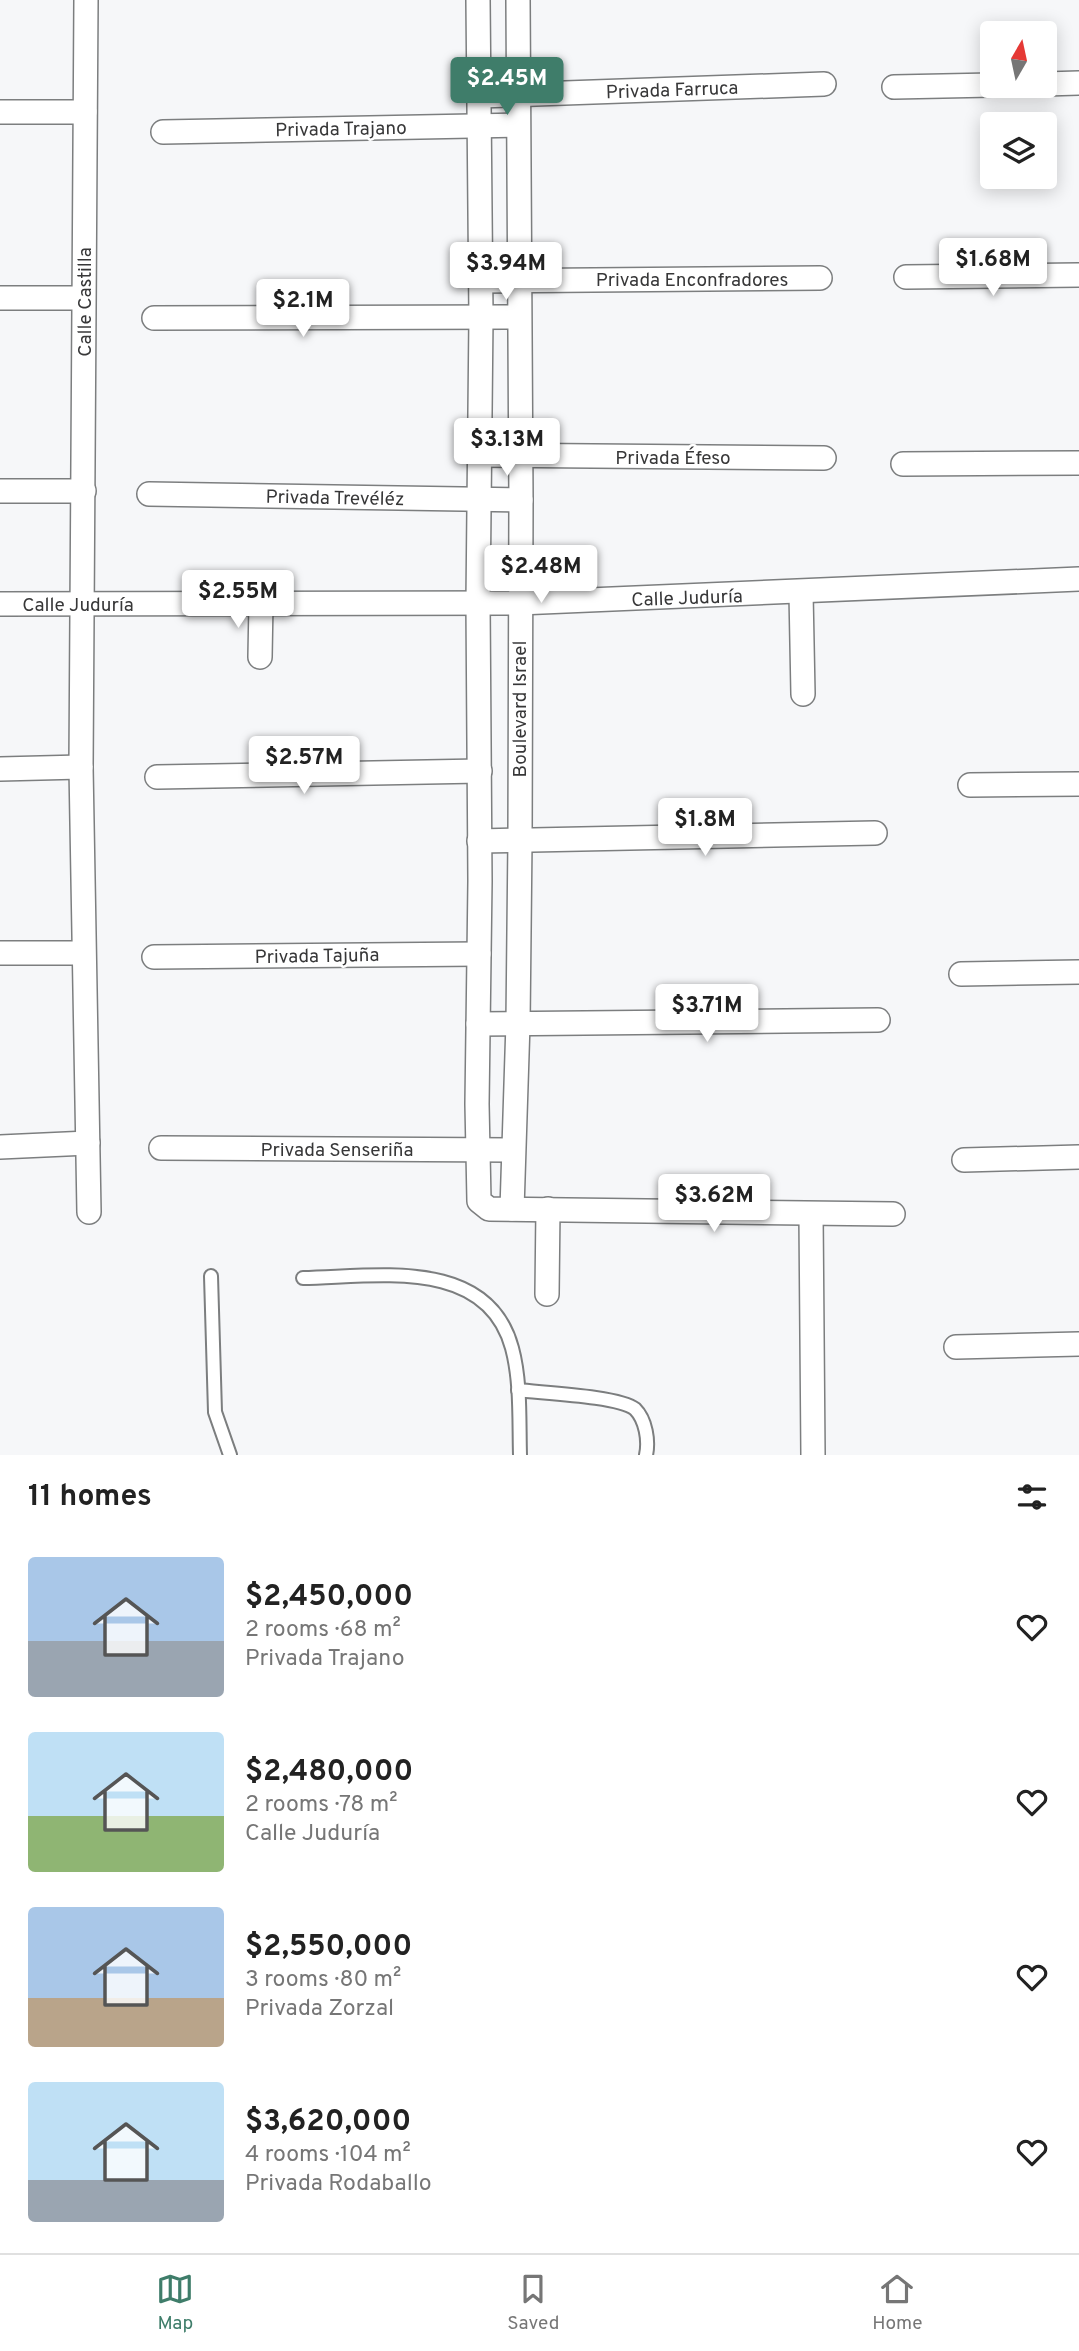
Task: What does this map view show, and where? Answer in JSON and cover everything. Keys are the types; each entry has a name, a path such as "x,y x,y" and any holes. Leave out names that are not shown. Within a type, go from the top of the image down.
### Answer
{"street":[{"name":"Calle Castilla","path":"86,0 81,768 89,1212"},
{"name":"Boulevard Israel","path":"478,0 481,317 477,1149 479,1201 489,1209 512,1209 518,1023 521,500 519,0"},
{"path":"1057,84 1079,83"},
{"name":"Privada Farruca","path":"479,96 824,84"},
{"path":"894,87 980,85"},
{"path":"0,112 85,112"},
{"name":"Privada Trajano","path":"163,131 518,125"},
{"path":"906,277 1079,275"},
{"name":"Privada Enconfradores","path":"480,281 820,278"},
{"path":"0,298 83,298"},
{"path":"154,318 519,317"},
{"name":"Privada Éfeso","path":"480,455 824,458"},
{"path":"904,464 1079,463"},
{"path":"0,491 84,491"},
{"name":"Privada Trevéléz","path":"149,494 521,500"},
{"name":"Calle Juduría","path":"0,604 519,603 1079,579"},
{"path":"801,593 803,694"},
{"path":"260,657 261,603"},
{"path":"0,769 81,768"},
{"path":"157,777 480,771"},
{"path":"970,785 1079,784"},
{"path":"480,841 875,833"},
{"path":"0,953 83,953"},
{"name":"Privada Tajuña","path":"154,957 479,954"},
{"path":"961,974 1079,972"},
{"path":"478,1024 878,1020"},
{"path":"0,1147 88,1143"},
{"name":"Privada Senseriña","path":"161,1148 513,1150"},
{"path":"964,1160 1079,1157"},
{"path":"512,1209 893,1214"},
{"path":"547,1294 548,1209"},
{"path":"811,1214 813,1455"},
{"path":"956,1348 1079,1344"}],"lane":[{"path":"211,1276 215,1412 230,1455"},
{"path":"303,1278 424,1276 467,1288 490,1306 504,1323 513,1350 518,1390 520,1455"},
{"path":"518,1390 619,1401 627,1405 635,1410 643,1423 647,1436 646,1455"}]}
